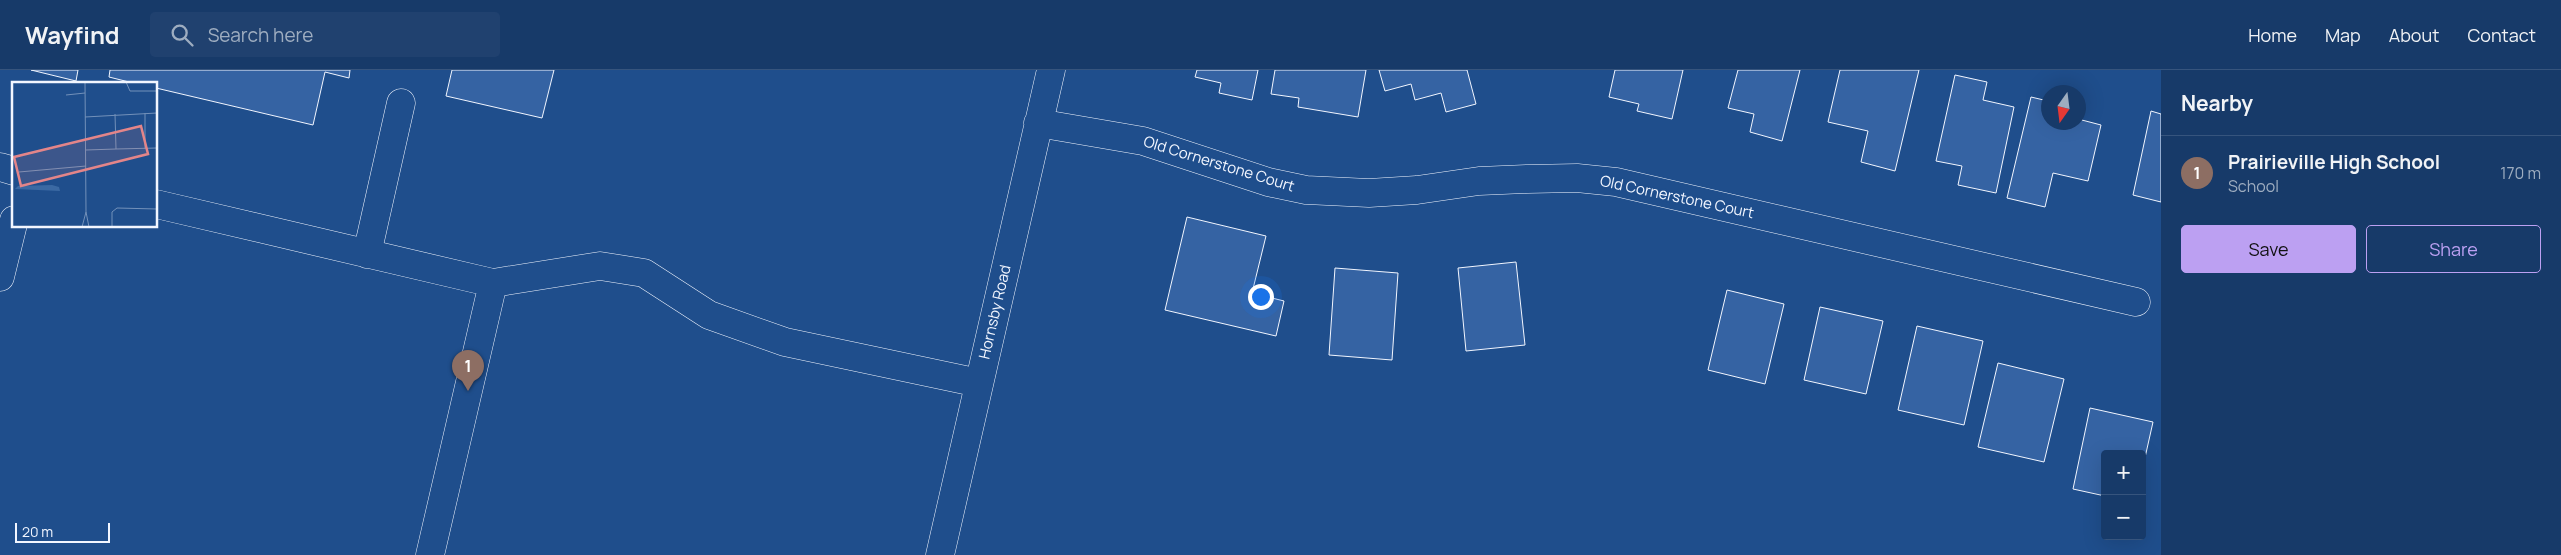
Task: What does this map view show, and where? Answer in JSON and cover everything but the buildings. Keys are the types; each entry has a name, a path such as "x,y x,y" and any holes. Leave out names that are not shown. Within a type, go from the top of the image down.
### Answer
{"street":[{"name":"Hornsby Road","path":"940,555 1051,70"},
{"path":"367,254 401,103"},
{"name":"Old Cornerstone Court","path":"1038,123 1143,141 1268,182 1306,190 1369,193 1417,190 1479,181 1527,179 1577,178 1616,182 2136,302"},
{"path":"158,204 493,283 600,266 644,273 709,315 785,342 979,383"},
{"path":"0,277 12,228"},
{"path":"430,555 493,283"}],"place":[{"name":"Prairieville High School","path":"468,391"}]}
